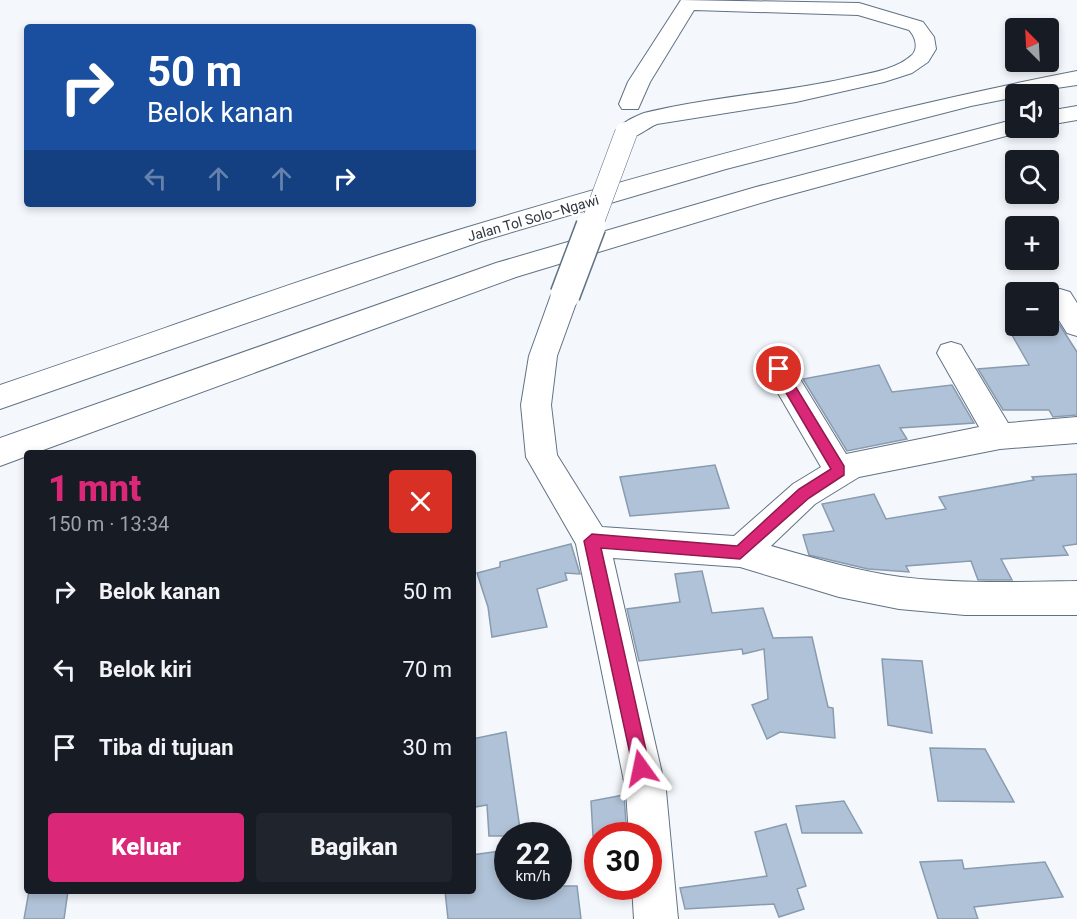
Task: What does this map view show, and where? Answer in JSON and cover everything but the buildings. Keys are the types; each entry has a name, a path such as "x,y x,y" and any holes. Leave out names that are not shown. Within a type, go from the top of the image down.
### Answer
{"highway":[{"name":"Jalan Tol Solo–Ngawi","path":"0,397 484,232 729,161 969,99 1077,78"},
{"path":"1059,116 1077,113"},
{"path":"0,452 507,270 765,193 1005,129"}],"street":[{"path":"630,104 639,82 690,2 859,9 916,26 926,41 921,59 910,67 888,74 797,96 652,118 637,124 626,133 543,356 536,405 542,457 592,541 646,791 656,919"},
{"path":"1060,299 1077,326"},
{"path":"951,353 1000,436"},
{"path":"779,369 839,470"},
{"path":"740,552 804,494 839,470 867,461 1000,436 1077,430"},
{"path":"592,541 740,552 830,579 901,593 1008,598 1077,598"}],"route":[{"path":"641,768 592,541 740,552 771,525 784,510 839,470 779,369"}]}
